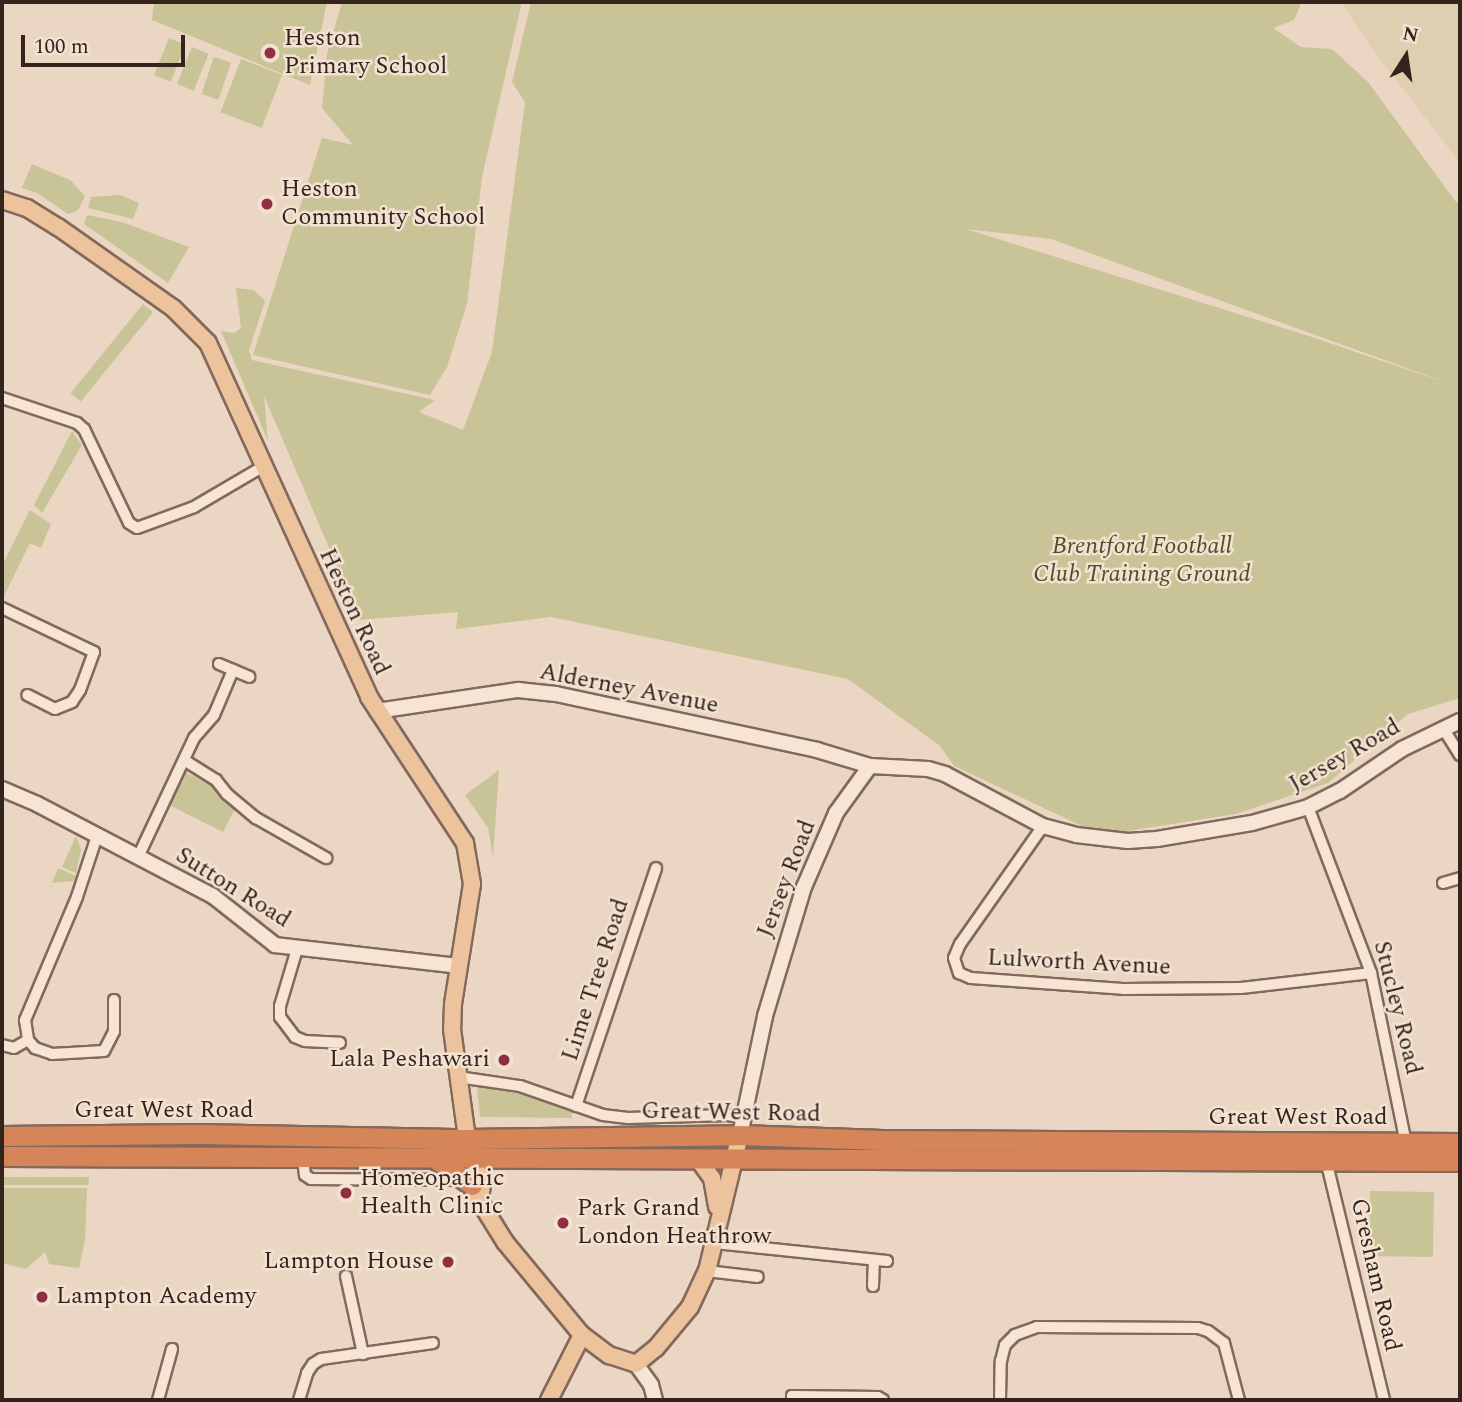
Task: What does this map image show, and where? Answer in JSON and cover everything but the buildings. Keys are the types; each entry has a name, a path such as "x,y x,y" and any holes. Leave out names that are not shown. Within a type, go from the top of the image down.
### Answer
{"highway":[{"name":"Great West Road","path":"2,1156 304,1164 432,1156 469,1148 630,1130 742,1126 882,1140 1460,1143"},
{"path":"630,1130 667,1145 724,1149 734,1158"},
{"name":"Great West Road","path":"2,1136 199,1134 698,1159 1460,1161"},
{"path":"432,1156 472,1188"}],"main road":[{"name":"Heston Road","path":"2,200 27,208 58,227 173,308 196,328 218,361 340,638 377,711 450,817 468,853 472,870 471,896 458,966 452,1029 472,1188"},
{"name":"Jersey Road","path":"636,1364 656,1348 690,1307 707,1272 742,1126"},
{"path":"698,1159 712,1178 719,1217"},
{"path":"472,1188 505,1242 582,1335 609,1355 636,1364"},
{"path":"550,1400 582,1335"}],"street":[{"path":"2,398 77,423 84,429 129,523 137,528 194,507 264,466"},
{"path":"2,608 94,652 80,690 72,702 55,709 27,695"},
{"path":"219,664 249,677"},
{"path":"138,858 194,738 214,715 233,670"},
{"name":"Alderney Avenue","path":"377,711 518,690 556,694 817,750 870,766"},
{"name":"Jersey Road","path":"742,1126 765,1016 810,870 836,813 870,766 928,769 945,774 1044,826 1096,839 1157,839 1252,823 1308,807 1443,728 1460,721"},
{"path":"1443,728 1460,755"},
{"path":"184,760 216,780 227,794 256,818 326,858"},
{"name":"Sutton Road","path":"2,789 213,896 269,942 297,949 458,966"},
{"name":"Stucley Road","path":"1308,807 1371,973 1406,1143"},
{"name":"Lulworth Avenue","path":"1044,826 960,944 954,958 959,972 971,978 1123,989 1241,988 1371,973"},
{"path":"97,836 77,897 25,1020 28,1040 35,1048 52,1054 104,1052 114,1031 114,1000"},
{"name":"Lime Tree Road","path":"576,1106 656,868"},
{"path":"1443,883 1460,878"},
{"path":"297,949 280,1006 281,1017 296,1037 305,1041 340,1043"},
{"path":"2,1045 13,1048 28,1040"},
{"path":"458,1077 520,1086 603,1115 630,1130"},
{"name":"Gresham Road","path":"1326,1160 1384,1400"},
{"name":"Great West Road","path":"304,1164 311,1179 472,1188"},
{"path":"715,1243 773,1247 809,1255 887,1261"},
{"path":"873,1286 874,1260"},
{"path":"707,1272 758,1278"},
{"path":"346,1276 363,1354"},
{"path":"1000,1400 1001,1361 1006,1345 1015,1335 1037,1326 1208,1331 1224,1343 1239,1400"},
{"path":"299,1400 313,1364 321,1359 433,1343"},
{"path":"158,1400 172,1349"},
{"path":"636,1364 650,1385 655,1400"},
{"path":"792,1400 792,1396 878,1397 883,1400"}],"shaded area":[{"path":"1341,2 1460,2 1460,163 1373,50"}],"green space":[{"path":"154,2 327,2 310,85 152,20"},
{"path":"342,2 522,2 482,177 467,304 447,367 430,395 253,355 322,138 353,145 322,108 327,54"},
{"name":"Brentford Football Club Training Ground","path":"531,2 1302,2 1294,20 1273,28 1301,47 1332,49 1368,82 1456,202 1460,202 1460,698 1408,714 1328,783 1236,814 1101,835 954,766 940,746 848,679 551,617 456,629 458,612 360,620 264,396 268,441 221,331 234,333 241,328 236,288 254,290 265,301 249,350 252,360 435,400 419,412 463,430 492,352 525,102 512,82","holes":["966,229 1051,239 1456,386 1309,336"]},
{"path":"169,38 186,45 171,82 154,75"},
{"path":"192,47 209,54 194,91 177,84"},
{"path":"214,57 231,63 218,100 201,94"},
{"path":"241,59 282,75 262,128 221,112"},
{"path":"32,164 70,180 85,196 78,210 68,214 37,193 22,188"},
{"path":"120,195 139,203 133,219 88,208 91,197"},
{"path":"87,215 122,222 189,247 168,283 84,224"},
{"path":"143,304 153,312 81,402 71,393"},
{"path":"72,431 82,445 42,513 34,505"},
{"path":"30,510 51,524 41,548 30,543 2,600 2,566"},
{"path":"499,770 493,857 488,828 465,795"},
{"path":"185,772 210,785 235,809 223,832 169,805"},
{"path":"76,836 81,849 76,873 62,867"},
{"path":"58,868 76,876 74,881 52,883"},
{"path":"477,1087 537,1096 571,1112 572,1118 480,1117"},
{"path":"2,1177 89,1177 89,1185 2,1185"},
{"path":"2,1188 87,1188 85,1240 79,1268 49,1264 45,1252 26,1269 2,1263"},
{"path":"1370,1191 1434,1192 1433,1257 1369,1256"}],"place":[{"name":"Heston Primary School","path":"270,53"},
{"name":"Heston Community School","path":"267,204"},
{"name":"Lala Peshawari","path":"504,1060"},
{"name":"Homeopathic Health Clinic","path":"346,1193"},
{"name":"Park Grand London Heathrow","path":"563,1223"},
{"name":"Lampton House","path":"448,1262"},
{"name":"Lampton Academy","path":"42,1297"}]}
